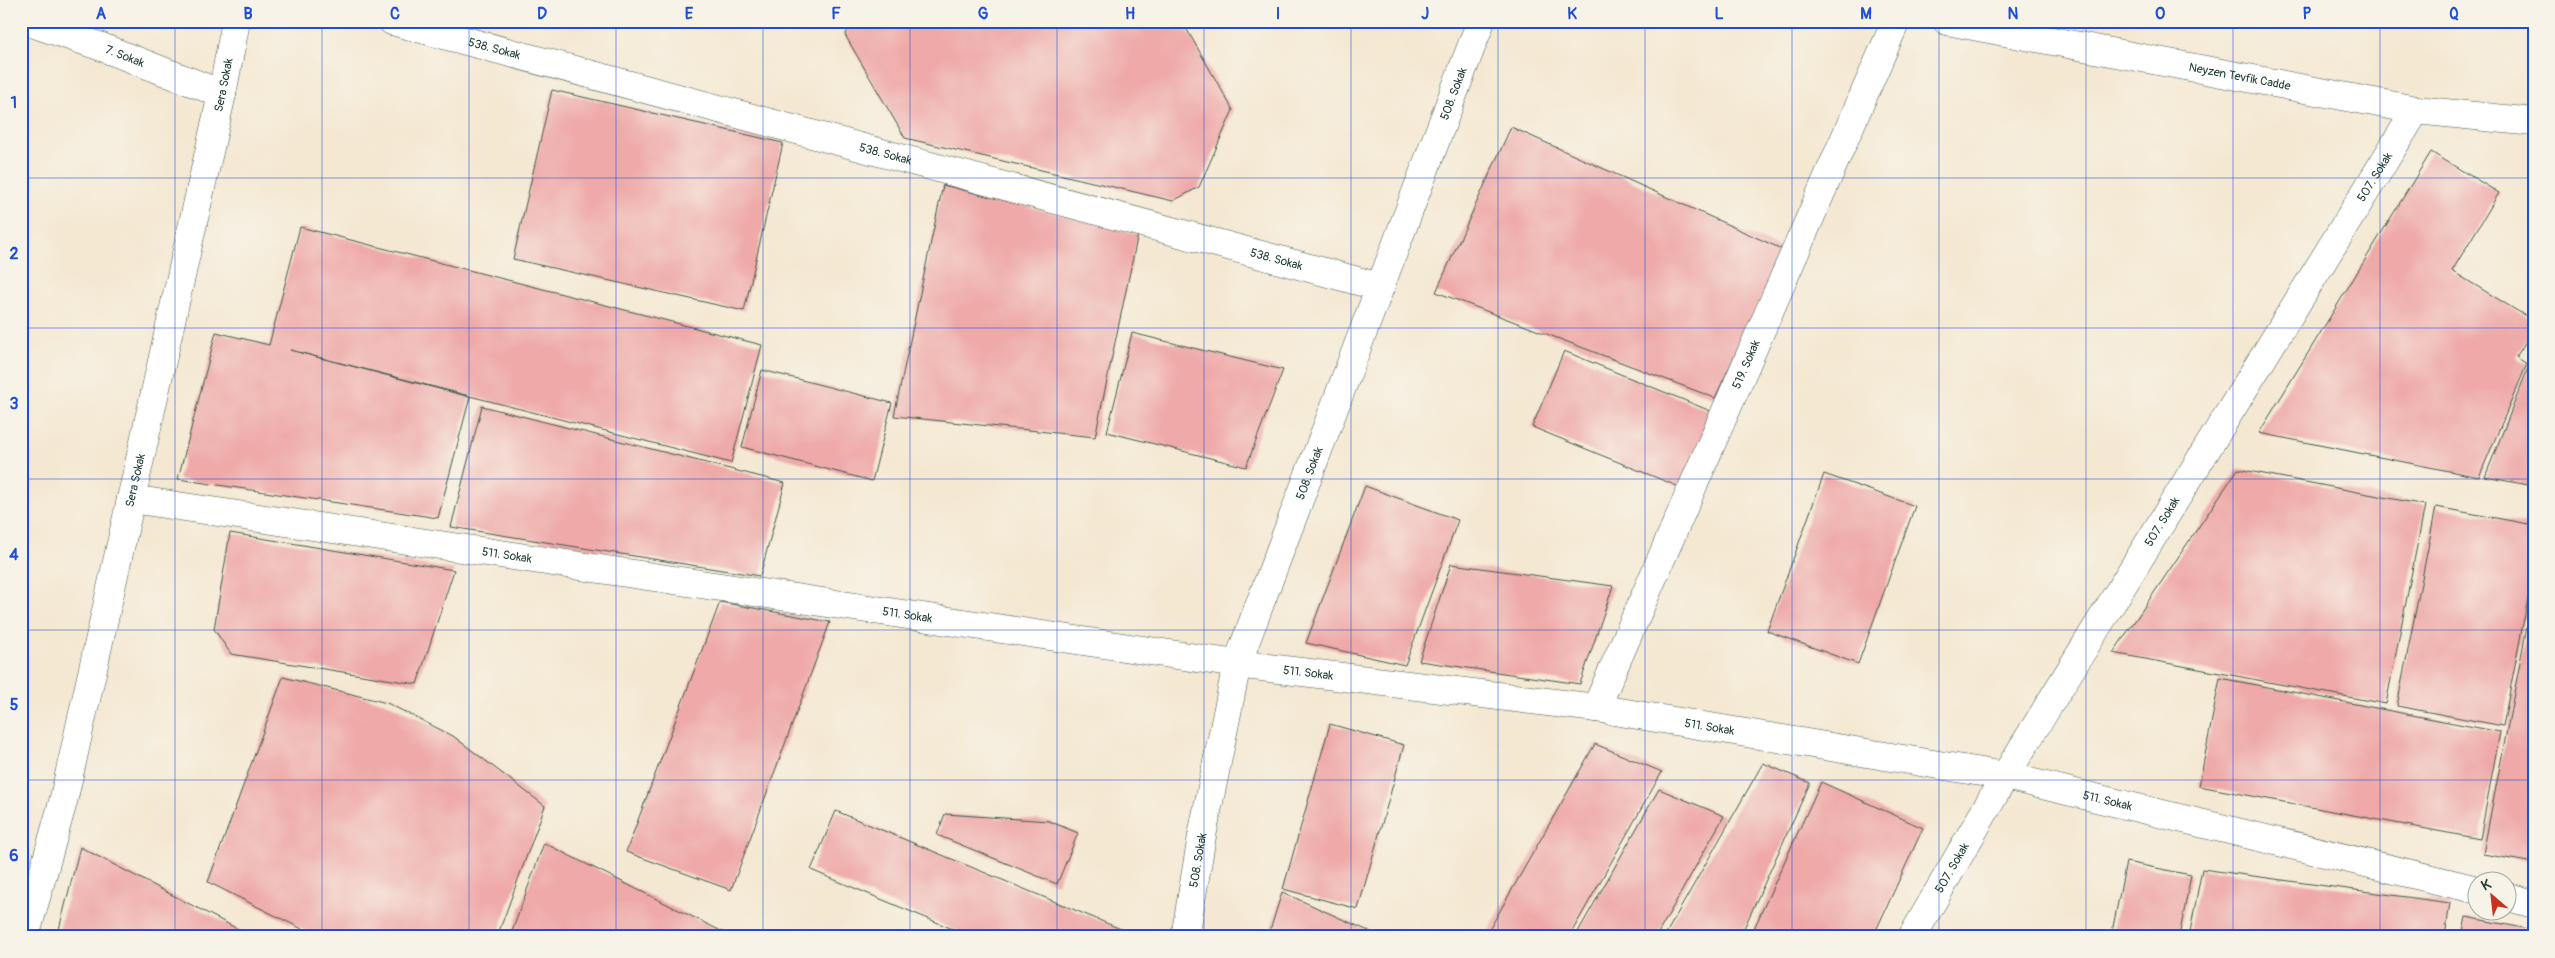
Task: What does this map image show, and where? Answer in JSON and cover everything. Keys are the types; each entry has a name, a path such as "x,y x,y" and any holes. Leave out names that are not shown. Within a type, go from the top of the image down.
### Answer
{"street":[{"name":"7. Sokak","path":"26,21 99,46 222,94"},
{"name":"Sera Sokak","path":"25,937 63,802 222,94 236,21"},
{"name":"538. Sokak","path":"392,21 1380,287"},
{"name":"508. Sokak","path":"1185,937 1202,836 1237,664 1481,21"},
{"name":"519. Sokak","path":"1596,708 1896,21"},
{"name":"Neyzen Tevfik Cadde","path":"1947,21 2416,110 2534,122"},
{"name":"507. Sokak","path":"1912,937 2005,776 2416,110"},
{"name":"511. Sokak","path":"131,498 1237,664 1596,708 2005,776 2468,888"},
{"path":"2518,900 2534,904"}],"building":[{"path":"854,21 1182,21 1233,110 1199,187 1173,201 905,138 845,35"},
{"path":"552,90 783,143 744,311 513,259"},
{"path":"1511,127 1784,250 1715,398 1436,292"},
{"path":"2431,152 2499,193 2452,271 2534,321 2534,329 2516,357 2527,364 2479,477 2259,433"},
{"path":"943,185 1138,234 1095,437 894,416"},
{"path":"300,227 762,345 731,463 290,350 470,397 438,518 178,479 216,332 269,345"},
{"path":"1132,333 1283,370 1246,467 1107,432"},
{"path":"1564,351 1713,412 1682,488 1532,427"},
{"path":"2534,353 2534,486 2485,477"},
{"path":"762,370 892,403 872,481 742,447"},
{"path":"482,406 785,483 760,576 451,527"},
{"path":"2238,469 2425,505 2386,704 2113,653"},
{"path":"1824,474 1915,506 1858,664 1767,631"},
{"path":"1365,486 1458,520 1405,665 1306,643"},
{"path":"2436,507 2534,525 2534,568 2503,726 2397,706"},
{"path":"230,533 454,570 417,684 231,654 214,629"},
{"path":"1451,564 1613,586 1580,684 1419,661"},
{"path":"2534,595 2534,863 2483,854"},
{"path":"720,602 830,622 731,890 626,852"},
{"path":"283,677 387,703 453,736 545,806 497,937 318,937 208,882"},
{"path":"2220,678 2500,732 2480,839 2199,786"},
{"path":"1330,724 1404,745 1358,909 1283,889"},
{"path":"1595,744 1662,772 1569,937 1485,937"},
{"path":"1763,763 1810,783 1740,937 1664,937"},
{"path":"1821,782 1923,828 1873,937 1750,937"},
{"path":"1659,789 1724,816 1656,937 1575,937"},
{"path":"836,811 1140,937 972,937 811,870"},
{"path":"945,814 1049,821 1078,833 1057,884 937,835"},
{"path":"544,843 723,932 721,937 510,937"},
{"path":"80,847 253,937 57,937"},
{"path":"2126,862 2191,875 2179,937 2111,937"},
{"path":"2202,869 2450,903 2445,937 2189,937"},
{"path":"1282,892 1382,937 1268,937"},
{"path":"2466,917 2468,920 2482,920 2534,930 2534,937 2462,937"}]}
